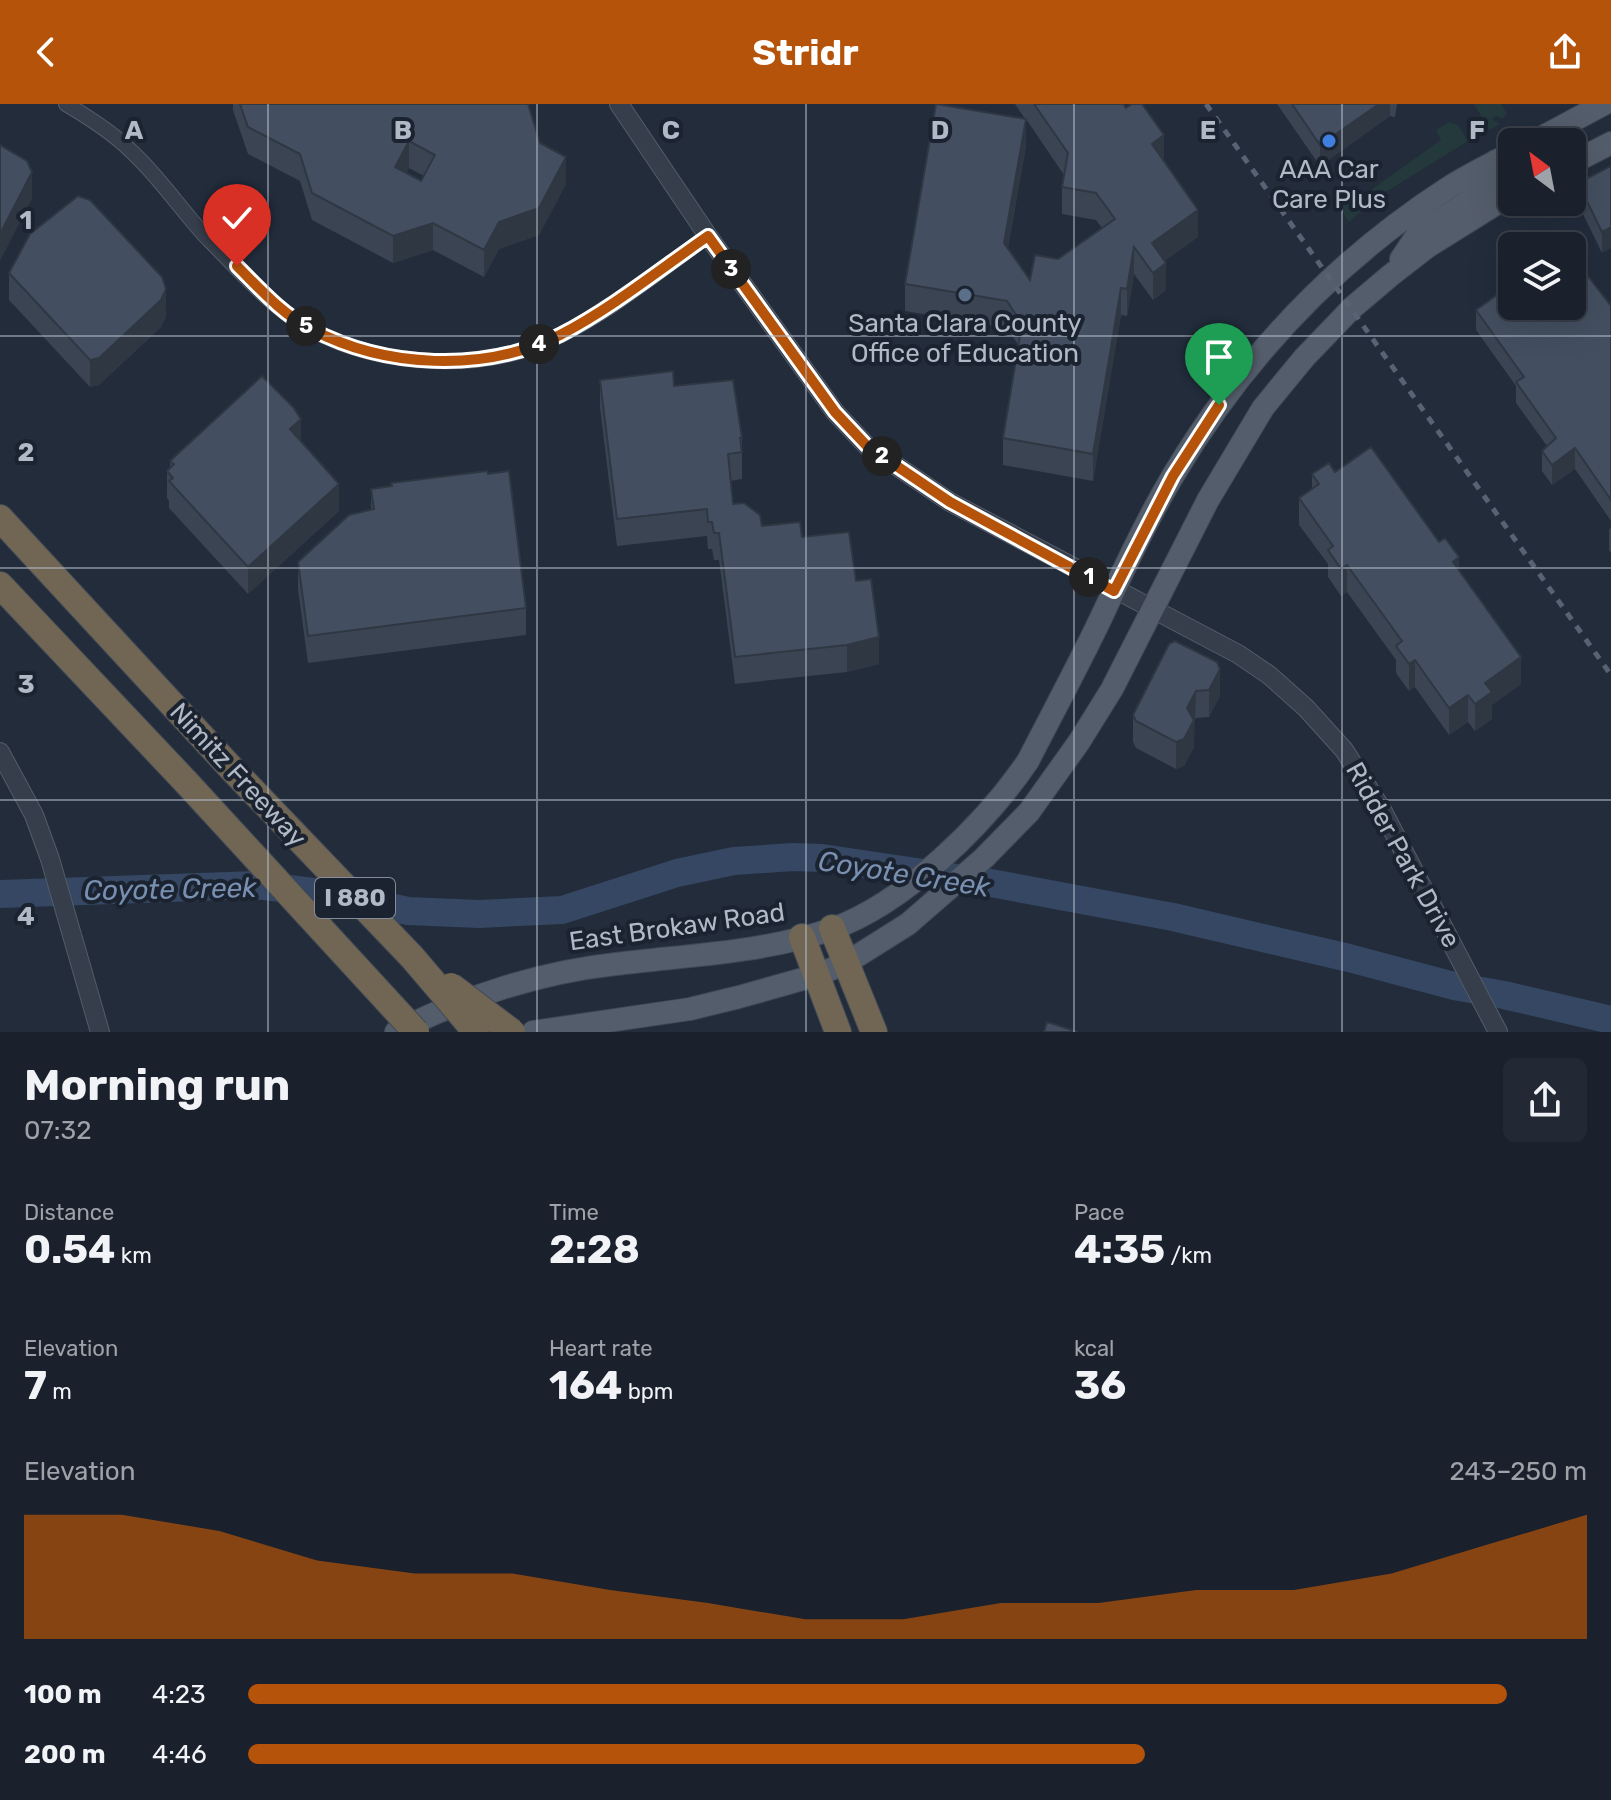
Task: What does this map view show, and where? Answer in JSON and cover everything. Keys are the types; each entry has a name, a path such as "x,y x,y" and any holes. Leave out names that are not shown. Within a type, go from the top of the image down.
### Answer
{"highway":[{"name":"Nimitz Freeway","path":"0,518 230,767 412,957 476,1032"},
{"name":"Nimitz Freeway","path":"0,585 416,1032"},
{"path":"844,923 846,963 874,1032"},
{"path":"802,937 838,1032"},
{"path":"412,957 512,1032"}],"main road":[{"path":"1559,128 1604,104"},
{"path":"1586,130 1611,116"},
{"path":"1586,156 1611,143"},
{"name":"East Brokaw Road","path":"396,1032 476,998 561,972 750,949 802,937 844,923 895,895 968,835 1006,793 1028,761 1173,476 1249,365 1331,278 1385,233 1449,187 1498,160"},
{"path":"1391,275 1417,235 1498,180"},
{"path":"533,1032 690,1009 817,975 846,963 908,924 993,849 1029,812 1062,765 1112,689 1208,500 1263,408 1306,355 1352,308 1391,275 1427,247 1498,203"}],"street":[{"path":"66,104 132,151 209,240 280,309 310,329 390,357 482,358 528,349 596,315 708,236"},
{"name":"Ridder Park Drive","path":"619,104 708,236 835,412 867,446 950,502 1238,654 1269,675 1306,708 1344,750 1381,808 1498,1032"},
{"path":"0,752 34,815 50,859 100,1032"}],"green space":[{"path":"1474,104 1501,104 1507,114 1502,119 1496,116 1492,119 1500,124 1489,130"},
{"path":"1449,122 1458,125 1468,141 1376,198 1349,222 1337,200 1344,198 1350,205 1441,140 1436,130"}],"building":[{"path":"240,104 528,104 540,143 566,157 539,208 499,222 484,250 433,223 393,236 312,193 300,154 248,127","holes":["409,141 435,155 421,181 395,167"]},
{"name":"Santa Clara County Office of Education","path":"936,104 1026,119 1004,243 1030,280 1035,255 1058,259 1115,219 1096,193 1062,187 1068,153 1034,104 1123,104 1126,108 1132,104 1142,104 1164,135 1152,144 1198,210 1152,243 1166,263 1153,273 1134,247 1127,289 1121,288 1093,454 1003,438 1022,324 1007,301 905,284"},
{"path":"1292,104 1379,104 1320,145"},
{"path":"0,145 27,161 32,172 0,234"},
{"path":"1611,166 1611,227 1602,232 1586,199 1586,179"},
{"path":"78,196 90,200 162,277 166,289 161,300 99,358 90,360 9,273 30,234"},
{"path":"1586,274 1611,306 1611,500 1575,448 1552,465 1542,451 1556,438 1516,382 1524,377 1476,310 1498,294 1498,320 1586,320"},
{"path":"673,371 674,386 733,380 742,452 728,454 733,504 744,503 760,515 762,526 800,522 802,537 849,532 856,581 871,579 879,637 847,645 735,657 719,533 714,533 712,522 708,522 707,509 617,519 600,380"},
{"path":"262,376 301,419 290,429 339,484 248,567 169,481 173,478 167,471 174,464 170,461"},
{"path":"1371,447 1439,542 1445,538 1459,557 1453,562 1521,657 1485,683 1492,692 1475,704 1468,695 1449,708 1415,660 1409,664 1396,646 1402,641 1347,565 1341,569 1328,550 1333,546 1299,498 1319,484 1312,474 1329,463 1335,472"},
{"path":"487,471 488,474 509,471 526,608 308,636 298,562 349,515 374,509 371,489 392,486 391,483"},
{"path":"1175,641 1217,662 1220,669 1209,690 1196,691 1187,708 1194,720 1184,739 1176,742 1136,721 1133,715 1169,644"},
{"path":"1047,1022 1078,1032 1044,1032"}],"waterway":[{"name":"Coyote Creek","path":"0,894 256,885 330,894 408,911 479,914 562,910 677,873 734,861 822,858 991,883 1173,917 1454,986 1611,1020"}],"railway":[{"path":"1206,104 1611,675"}],"place":[{"name":"AAA Car Care Plus","path":"1329,141"},
{"name":"Santa Clara County Office of Education","path":"965,295"}],"route":[{"path":"237,266 280,309 310,329 390,357 453,360 528,349 558,336 596,315 708,236 835,412 867,446 950,502 1114,591 1173,476 1219,405"}]}
